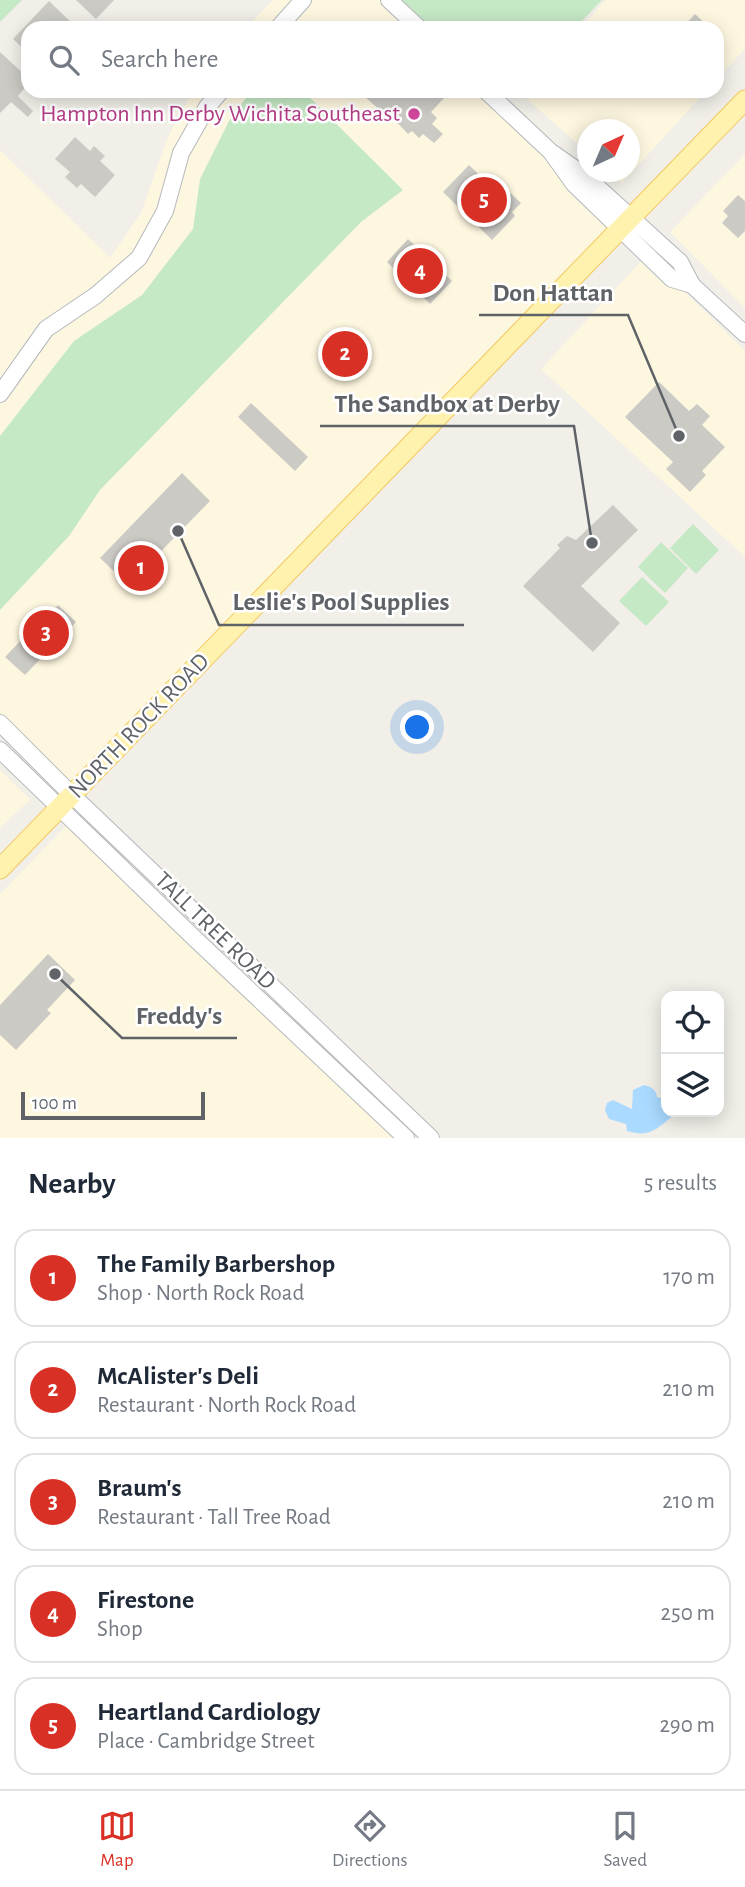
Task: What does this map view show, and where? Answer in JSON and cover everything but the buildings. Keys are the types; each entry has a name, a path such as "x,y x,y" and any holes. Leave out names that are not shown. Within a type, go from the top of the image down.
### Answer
{"main road":[{"name":"NORTH ROCK ROAD","path":"0,869 745,100"}],"street":[{"path":"284,21 303,0"},
{"path":"389,0 412,21"},
{"path":"0,394 46,329 95,296 139,258 165,211 181,153 206,107 214,98"},
{"path":"493,98 551,152 584,174 625,224 680,262 692,285 745,334"},
{"name":"TALL TREE ROAD","path":"0,723 66,801 191,935 406,1138"},
{"name":"TALL TREE ROAD","path":"0,750 66,801 430,1138"}],"shaded area":[{"path":"273,0 390,0 413,21 253,21"},
{"path":"606,0 745,0 745,49 724,72 724,21 586,21"},
{"path":"189,98 498,98 577,170 577,182 590,182 630,218 72,795 0,729 0,150 110,258 141,213 168,137"},
{"path":"526,98 700,98 640,163 640,119 577,119 577,143"},
{"path":"745,154 745,308 670,232"},
{"path":"647,255 745,351 745,557 541,369"},
{"path":"0,770 30,800 0,828"},
{"path":"73,819 397,1138 0,1138 0,894"}],"green space":[{"path":"0,0 22,0 0,22"},
{"path":"395,0 602,0 582,21 418,21"},
{"path":"246,98 310,98 403,190 361,222 100,490 69,536 0,610 0,436 74,341 142,295 193,229 200,179 232,115"},
{"path":"693,524 719,550 696,574 670,548"},
{"path":"661,542 688,568 665,593 638,567"},
{"path":"642,577 669,602 646,626 619,601"}],"water":[{"path":"644,1085 653,1089 657,1097 661,1098 661,1117 672,1117 647,1133 627,1131 626,1124 609,1119 605,1110 607,1103 613,1100 632,1109 633,1090"}],"place":[{"name":"Hampton Inn Derby Wichita Southeast","path":"414,114"},
{"name":"Heartland Cardiology","path":"484,200"},
{"name":"Firestone","path":"420,271"},
{"name":"McAlister's Deli","path":"345,354"},
{"name":"Don Hattan","path":"679,436"},
{"name":"Leslie's Pool Supplies","path":"178,531"},
{"name":"The Sandbox at Derby","path":"592,543"},
{"name":"The Family Barbershop","path":"141,568"},
{"name":"Braum's","path":"46,633"},
{"name":"Freddy's","path":"55,974"}]}
